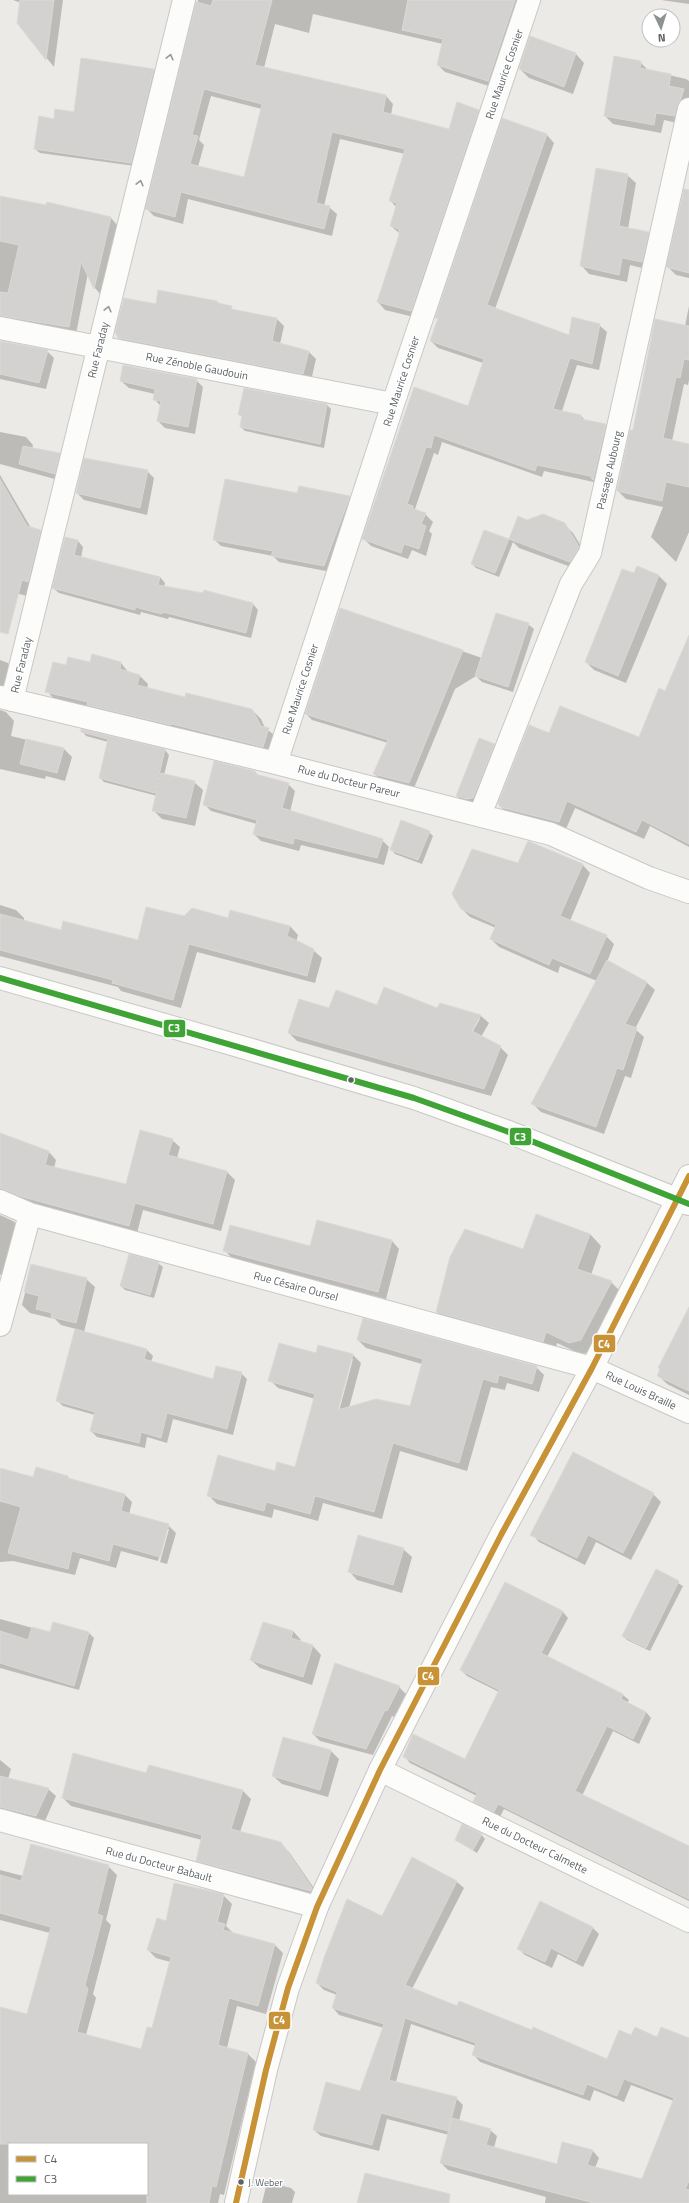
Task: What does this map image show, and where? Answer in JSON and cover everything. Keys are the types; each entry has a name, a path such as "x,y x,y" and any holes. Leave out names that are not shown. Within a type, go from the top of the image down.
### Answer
{"street":[{"name":"Rue Faraday","path":"6,698 99,347 184,0"},
{"name":"Rue Maurice Cosnier","path":"276,763 393,404 529,0"},
{"name":"Passage Aubourg","path":"480,814 571,584 590,554 689,109"},
{"name":"Rue Zénoble Gaudouin","path":"0,328 393,404"},
{"name":"Rue du Docteur Pareur","path":"6,698 276,763 480,814 551,834 649,878 689,892"},
{"path":"0,978 235,1044 414,1098 513,1134 683,1202"},
{"path":"236,2203 268,2062 288,1988 317,1907 380,1770 501,1535 683,1202 689,1176"},
{"name":"Rue Césaire Oursel","path":"0,1201 30,1214 592,1368"},
{"path":"0,1325 30,1214"},
{"name":"Rue Louis Braille","path":"592,1368 689,1412"},
{"name":"Rue du Docteur Calmette","path":"380,1770 689,1921"},
{"name":"Rue du Docteur Babault","path":"0,1820 317,1907"}],"building":[{"path":"20,0 54,0 46,60 17,23"},
{"path":"213,0 272,0 255,65 386,95 383,112 449,129 457,102 479,110 411,311 377,302 399,235 399,229 390,226 397,203 389,201 405,149 332,132 316,203 330,206 324,229 181,192 175,217 145,209 196,2 211,6","holes":["204,89 262,104 244,177 190,164 198,136 192,135"]},
{"path":"408,0 515,0 488,81 437,65 443,39 402,30"},
{"path":"530,36 576,53 564,87 519,69"},
{"path":"614,56 641,61 640,68 671,74 669,86 684,89 675,116 656,113 654,125 604,116"},
{"path":"81,58 154,69 131,163 34,149 39,116 54,119 55,109 74,112"},
{"path":"502,118 547,134 487,305 569,335 572,317 600,324 592,364 570,358 553,409 581,415 581,419 606,424 593,480 590,476 537,465 535,471 434,435 431,448 426,447 407,504 413,506 413,509 426,513 421,524 426,526 419,549 404,544 401,553 362,539 414,387 468,406 484,359 430,341 438,318 435,318"},
{"path":"596,168 628,174 619,226 649,232 642,262 622,258 619,275 580,266"},
{"path":"684,189 689,190 689,273 666,267"},
{"path":"0,196 46,205 47,202 111,217 94,289 81,262 69,327 0,316 0,292 8,293 19,245 0,241"},
{"path":"158,290 217,301 217,303 232,306 231,309 277,318 272,341 309,351 303,374 118,338 115,332 124,298 156,304"},
{"path":"655,319 689,326 689,360 684,359 680,378 676,377 663,438 689,444 689,487 666,482 662,501 617,491 630,430 633,430"},
{"path":"0,341 48,350 39,383 0,374"},
{"path":"123,365 197,379 188,427 157,421 161,401 153,400 155,389 120,381"},
{"path":"244,388 327,404 320,444 240,427 242,415 238,415"},
{"path":"23,446 60,453 55,474 19,464"},
{"path":"84,458 148,470 140,508 76,493"},
{"path":"0,479 27,526 41,530 28,582 22,580 8,634 0,632"},
{"path":"225,479 297,493 299,486 350,496 324,566 271,556 273,551 213,540"},
{"path":"543,514 565,523 579,547 570,562 509,539 518,516 527,520"},
{"path":"484,530 509,539 495,573 471,564"},
{"path":"65,537 78,540 74,555 160,577 158,585 203,593 204,590 253,603 246,633 163,612 162,614 135,607 135,610 52,588"},
{"path":"637,566 659,575 618,676 585,662 622,569 634,573"},
{"path":"340,608 463,650 409,783 373,774 388,740 305,714"},
{"path":"496,613 529,623 508,687 475,676"},
{"path":"689,635 689,844 642,820 636,832 567,801 559,822 500,807 498,803 529,725 549,733 560,706 639,737 659,688 665,691"},
{"path":"92,654 121,662 120,669 140,675 137,685 185,697 186,693 252,709 261,726 269,728 263,747 172,724 87,705 88,702 45,692 53,662 66,665 68,657 90,662"},
{"path":"81,729 165,749 155,793 99,778 108,739 81,732"},
{"path":"479,738 495,744 473,798 467,799 456,796"},
{"path":"26,739 64,748 57,773 20,764"},
{"path":"214,761 255,771 255,774 289,783 282,808 383,839 377,858 294,838 293,844 253,834 257,820 203,805"},
{"path":"161,773 195,781 186,818 152,811"},
{"path":"401,820 430,831 418,860 390,850"},
{"path":"528,841 583,864 560,916 607,935 590,974 552,958 549,965 490,939 496,925 461,909 452,894 472,849 518,863"},
{"path":"146,907 184,916 192,908 228,918 230,910 290,926 287,936 314,949 307,976 189,944 173,1000 112,983 113,980 0,950 0,914 61,930 63,921 138,940"},
{"path":"607,960 647,982 625,1024 637,1028 623,1070 617,1068 596,1127 531,1104"},
{"path":"384,987 437,1008 440,1003 481,1015 472,1031 501,1046 484,1089 288,1033 299,999 329,1008 336,990 377,1005"},
{"path":"140,1130 173,1139 168,1155 227,1171 213,1224 135,1203 129,1226 23,1197 0,1188 0,1133 49,1151 45,1165 126,1184"},
{"path":"536,1214 590,1234 577,1269 612,1281 581,1340 569,1343 546,1332 543,1342 436,1312 450,1257 465,1229 523,1249"},
{"path":"317,1220 392,1240 378,1292 223,1251 230,1225 310,1246"},
{"path":"129,1254 159,1262 150,1295 120,1286"},
{"path":"31,1264 87,1278 76,1323 51,1317 52,1313 36,1309 39,1296 24,1292"},
{"path":"689,1307 689,1391 657,1376 660,1369 658,1368"},
{"path":"363,1318 537,1366 532,1384 499,1375 497,1383 483,1379 459,1463 393,1443 374,1512 315,1496 310,1514 266,1502 264,1511 207,1496 218,1455 275,1471 277,1462 295,1467 315,1394 268,1381 279,1343 316,1353 318,1345 353,1354 338,1410 376,1399 410,1406 423,1359 357,1340"},
{"path":"75,1329 147,1349 144,1359 213,1379 216,1366 242,1372 227,1429 167,1413 161,1438 141,1432 139,1443 90,1431 95,1412 56,1401"},
{"path":"573,1452 654,1493 623,1553 588,1535 577,1558 530,1535"},
{"path":"36,1467 68,1476 68,1478 125,1494 121,1511 169,1524 160,1557 113,1544 109,1561 72,1551 68,1569 8,1553 21,1507 0,1501 0,1468 33,1477"},
{"path":"358,1535 404,1548 393,1585 348,1572"},
{"path":"656,1569 679,1581 646,1648 622,1636"},
{"path":"505,1582 563,1611 541,1653 623,1694 621,1699 646,1712 633,1739 607,1726 575,1791 689,1846 689,1899 498,1804 494,1812 473,1802 477,1793 403,1757 413,1734 465,1759 499,1690 460,1670"},
{"path":"53,1622 89,1632 74,1686 0,1663 0,1631 28,1640 32,1627 50,1632"},
{"path":"263,1622 293,1631 291,1638 313,1645 303,1677 250,1660"},
{"path":"335,1663 400,1686 387,1711 385,1710 366,1749 312,1734"},
{"path":"283,1737 331,1750 320,1790 272,1776"},
{"path":"73,1753 146,1773 149,1765 243,1790 231,1829 281,1842 312,1888 311,1891 196,1861 202,1835 62,1798"},
{"path":"0,1776 49,1788 36,1816 0,1807"},
{"path":"462,1824 482,1834 473,1850 455,1840"},
{"path":"31,1844 109,1865 97,1914 103,1916 85,1985 88,1989 77,2032 141,2049 147,2027 152,2028 171,1957 147,1950 157,1918 166,1921 174,1883 224,1894 217,1922 225,1924 223,1930 275,1944 258,2006 229,1998 218,2045 248,2053 216,2187 212,2186 209,2203 147,2203 148,2143 0,2144 0,2007 27,2014 51,1927 0,1913 0,1875 21,1881"},
{"path":"412,1857 457,1881 405,1985 457,2006 459,2001 532,2030 533,2027 607,2059 619,2030 631,2035 635,2027 657,2037 661,2027 689,2038 689,2181 685,2189 689,2190 689,2203 594,2203 440,2163 452,2118 491,2129 486,2145 557,2164 562,2142 593,2150 587,2165 642,2179 674,2098 624,2079 617,2096 587,2084 583,2095 472,2055 476,2043 405,2018 389,2080 457,2097 448,2131 381,2113 372,2145 313,2130 326,2082 360,2091 384,2024 332,2008 337,1992 316,1983 324,1958 347,1899 382,1916"},
{"path":"540,1901 593,1927 576,1961 551,1948 545,1962 517,1949"},
{"path":"365,2173 450,2194 449,2203 357,2203"}],"transit line":[{"name":"C3","path":"0,978 414,1098 506,1131 689,1204"},
{"name":"C4","path":"236,2203 266,2070 288,1988 317,1907 380,1770 501,1535 592,1368 689,1176"}],"place":[{"name":"J. Weber","path":"241,2182"}]}
